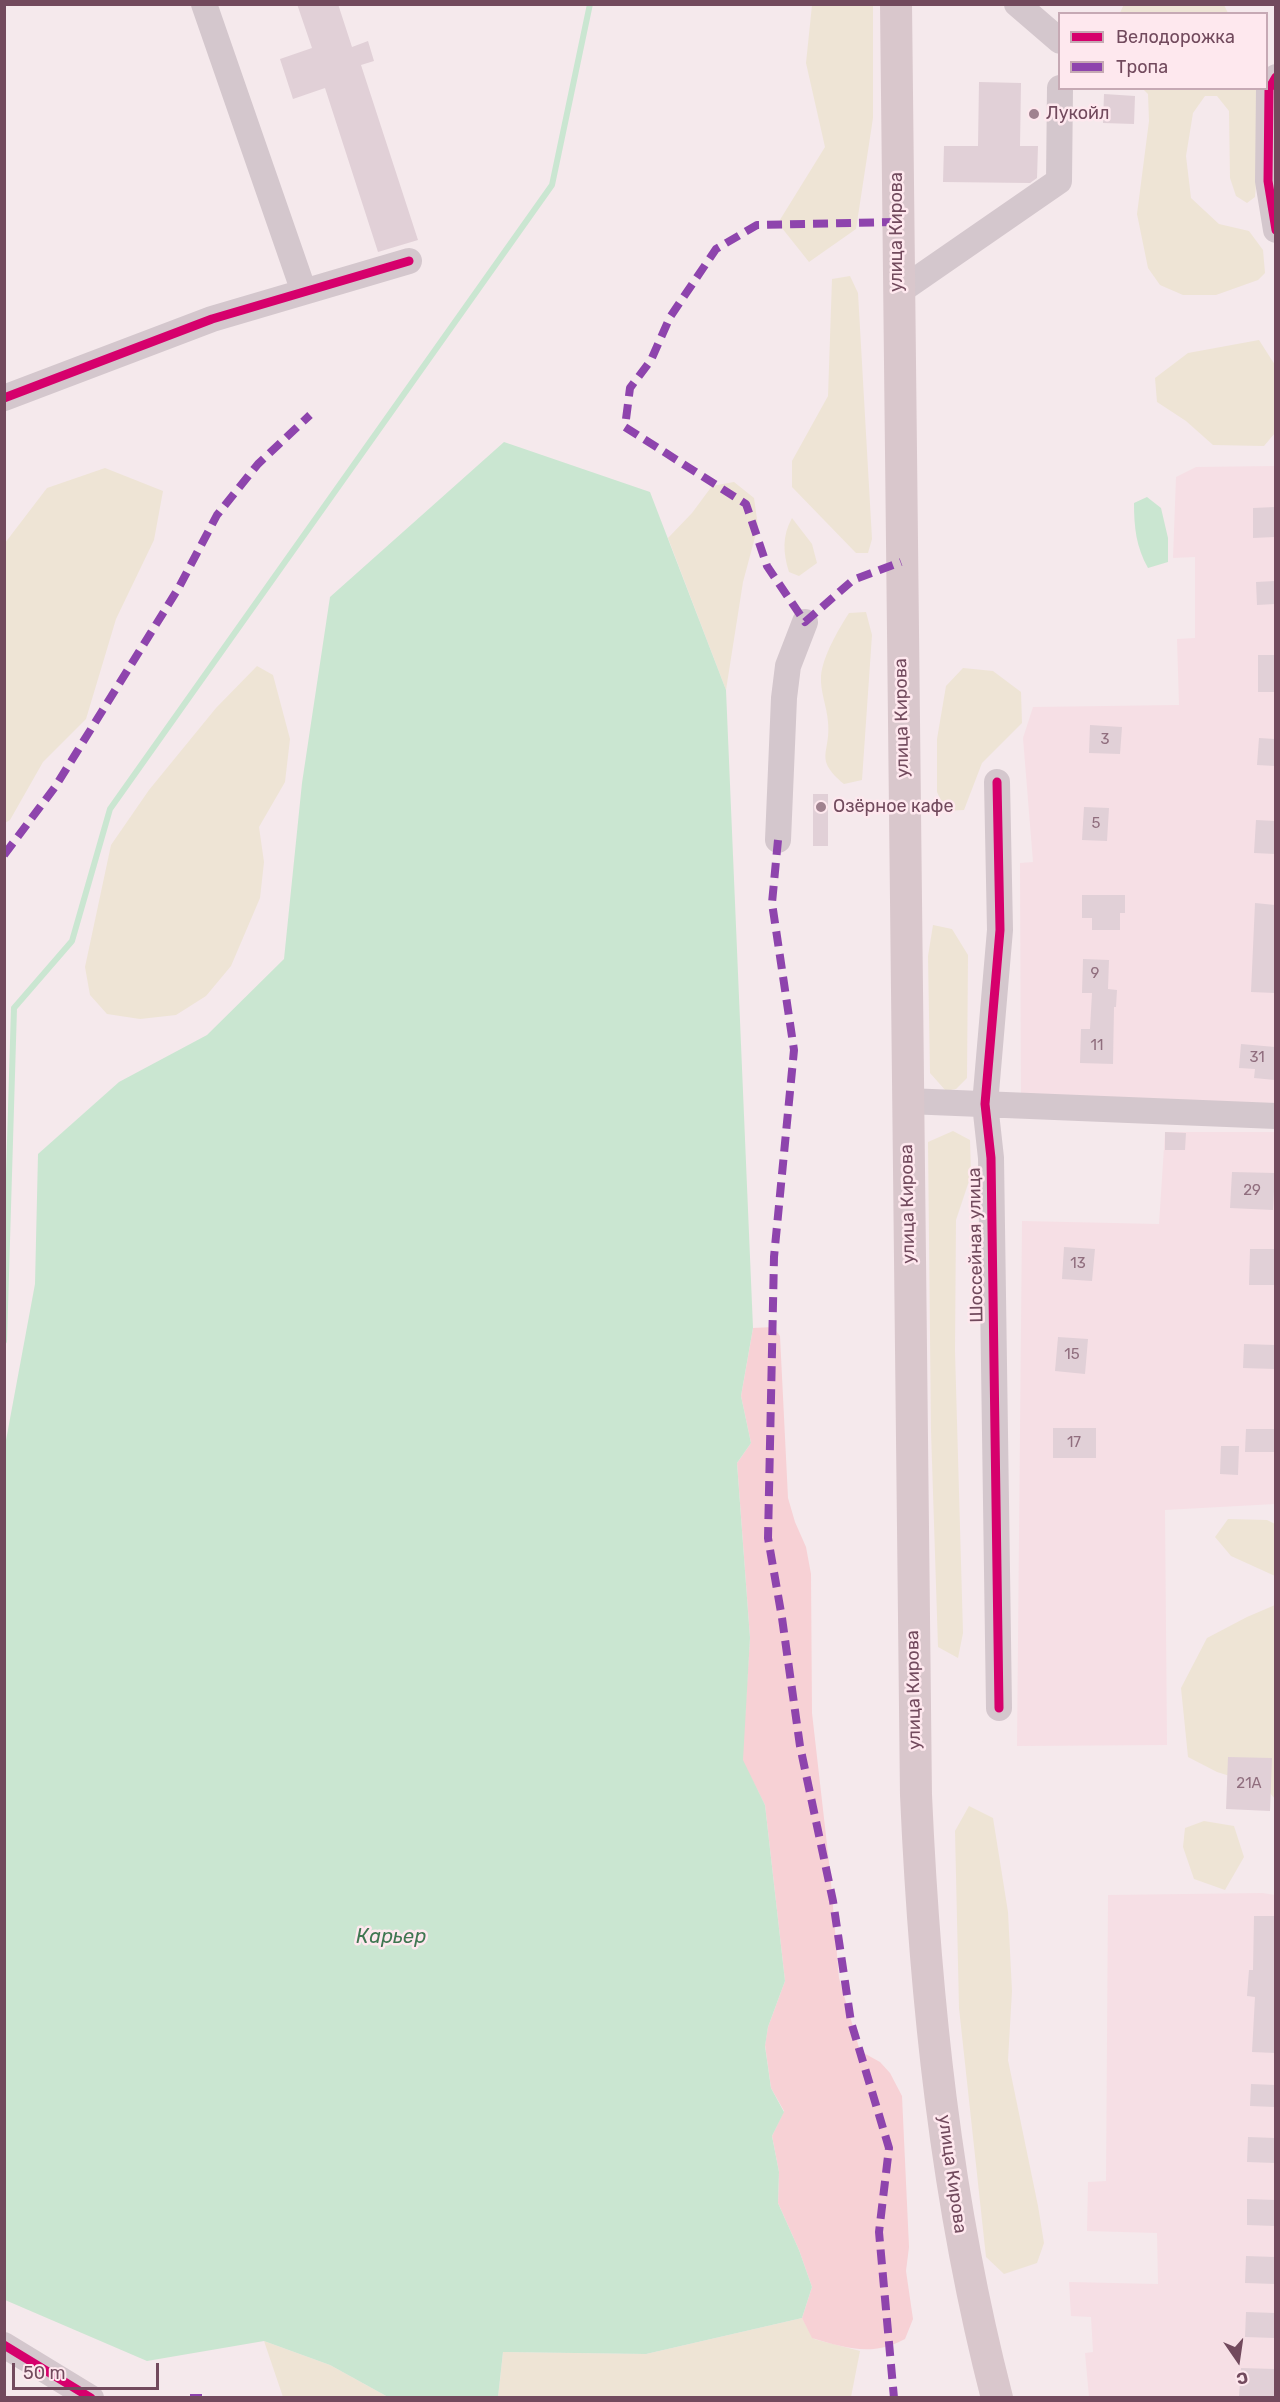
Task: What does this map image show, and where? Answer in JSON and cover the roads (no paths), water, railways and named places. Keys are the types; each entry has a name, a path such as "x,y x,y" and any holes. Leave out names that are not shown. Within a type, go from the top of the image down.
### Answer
{"main road":[{"name":"улица Кирова","path":"896,4 897,294 914,1731 919,1876 942,2101 960,2231 997,2397"}],"street":[{"path":"204,4 304,292"},
{"path":"1017,4 1058,40"},
{"path":"1275,78 1269,89 1268,158 1268,181 1275,231"},
{"path":"897,294 1059,181 1060,90"},
{"path":"4,398 212,319 409,261"},
{"path":"778,840 784,698 788,666 805,622"},
{"name":"Шоссейная улица","path":"997,782 1000,930 985,1104 991,1158 999,1708"},
{"path":"907,1101 1275,1116"},
{"path":"4,2345 91,2397"}],"water":[{"name":"Карьер","path":"504,442 650,492 726,690 753,1328 741,1396 751,1443 737,1463 750,1638 743,1760 765,1805 785,1981 768,2027 765,2046 771,2088 784,2112 772,2136 779,2172 778,2203 799,2250 812,2287 802,2318 646,2354 503,2352 498,2397 388,2397 330,2365 264,2341 147,2361 5,2300 4,1451 35,1284 38,1154 119,1082 207,1035 284,959 302,783 330,597"},
{"path":"1147,497 1161,508 1168,538 1168,562 1148,568 1138,545 1134,512 1134,503"}],"waterway":[{"path":"4,1341 14,1008 72,941 110,809 552,185 590,4"}],"place":[{"name":"Лукойл","path":"1034,114"},
{"name":"Озёрное кафе","path":"821,807"}]}
